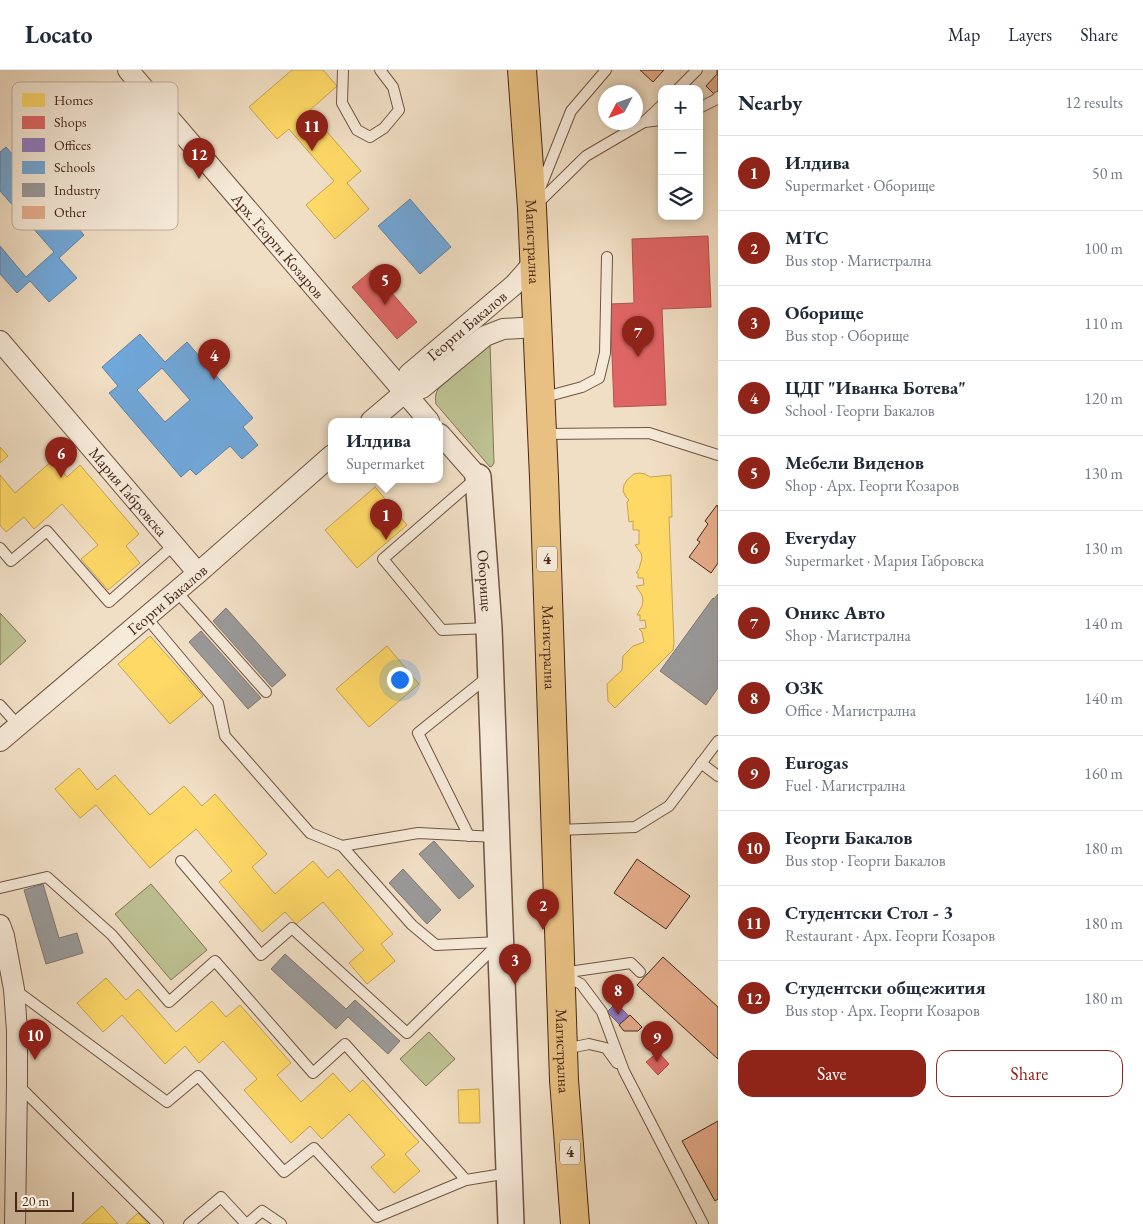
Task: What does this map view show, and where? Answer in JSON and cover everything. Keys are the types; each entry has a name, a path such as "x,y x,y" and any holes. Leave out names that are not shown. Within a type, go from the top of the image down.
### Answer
{"main road":[{"name":"Магистрална","path":"522,70 538,327 564,1080 576,1224"},
{"name":"4","path":"564,1080 567,1224"}],"street":[{"name":"Арх. Георги Козаров","path":"128,70 138,82"},
{"name":"Арх. Георги Козаров","path":"178,128 426,418"},
{"name":"Георги Бакалов","path":"404,392 409,374 514,284 535,261"},
{"name":"Георги Бакалов","path":"374,418 404,392 422,388 485,336 502,329 538,327"},
{"name":"Мария Габровска","path":"0,341 198,573"},
{"path":"443,437 478,477"},
{"name":"Георги Бакалов","path":"0,740 198,573 328,459"},
{"name":"Оборище","path":"478,477 489,628 511,1224"},
{"path":"0,925 4,936 14,989 17,1031 15,1224"}],"lane":[{"path":"343,70 342,103 357,130 370,137 384,128 399,110 393,87 380,70"},
{"path":"532,208 571,111 606,70"},
{"path":"682,85 696,70"},
{"path":"703,106 718,97"},
{"path":"532,208 586,156 644,122 658,108"},
{"path":"644,122 658,120"},
{"path":"540,398 582,387 599,378 605,353 607,257"},
{"path":"542,434 649,433 718,455"},
{"path":"478,477 383,559 442,630 489,628"},
{"path":"0,548 11,562 47,531 109,602 174,545"},
{"path":"176,591 266,692"},
{"path":"146,617 218,703 225,736 310,833 342,846 412,925 436,945 501,942"},
{"path":"469,836 418,734 491,674"},
{"path":"0,705 18,725"},
{"path":"556,830 635,827 669,806 718,741"},
{"path":"701,764 718,776"},
{"path":"342,846 418,833 497,838"},
{"path":"181,861 261,955 292,928 407,1033 501,942"},
{"path":"0,888 47,876 112,934 170,1002 215,960 313,1073 345,1044 466,1180"},
{"path":"561,973 632,963 640,972"},
{"path":"561,973 581,984 602,1012 624,1071 703,1224"},
{"path":"14,989 166,1102 198,1076 284,1172 314,1148 375,1221 466,1180 509,1173"},
{"path":"563,1049 589,1044 606,1048 624,1071"},
{"path":"17,1084 158,1224"},
{"path":"189,1224 221,1197 246,1224 262,1210 280,1224"}],"green space":[{"path":"490,344 494,463 490,467 436,404 435,399 438,389"},
{"path":"0,613 26,641 0,665"},
{"path":"151,884 207,950 171,980 115,914"},
{"path":"429,1032 455,1059 426,1086 400,1059"}],"building: Homes":[{"path":"292,70 323,70 337,86 309,111 361,171 347,183 369,209 335,239 306,205 334,181 289,129 277,139 249,107"},
{"path":"0,447 8,456 0,463"},
{"path":"53,460 67,477 80,465 139,534 126,546 140,563 108,590 81,559 98,545 62,504 34,529 24,517 6,532 0,525 0,475 15,493"},
{"path":"640,473 650,477 671,475 672,517 669,517 674,643 673,650 615,708 608,701 607,684 622,670 623,656 633,646 644,642 642,632 639,629 646,628 645,620 640,621 640,615 637,615 643,601 642,595 636,586 644,585 643,578 638,578 638,573 636,573 642,558 635,545 639,544 639,530 633,530 633,521 629,522 627,502 629,500 623,491 627,480 634,474"},
{"path":"375,487 407,525 357,568 325,530"},
{"path":"150,636 203,696 170,724 118,664"},
{"path":"387,646 419,684 369,727 336,689"},
{"path":"79,768 97,790 115,775 150,815 184,786 202,806 215,794 267,854 252,867 275,894 313,861 328,878 338,869 393,934 381,944 395,961 367,984 349,963 364,950 323,902 296,924 285,912 262,932 219,882 232,871 196,829 150,868 96,805 80,818 55,789"},
{"path":"106,978 126,1000 138,989 176,1032 212,1001 226,1017 240,1005 291,1063 277,1075 301,1102 333,1073 350,1092 363,1080 419,1142 405,1154 420,1171 394,1193 371,1167 385,1155 349,1114 322,1139 310,1126 291,1143 244,1090 257,1079 223,1041 199,1063 185,1046 165,1064 122,1015 103,1032 77,1003"},
{"path":"479,1089 480,1123 459,1123 458,1090"},
{"path":"102,1206 118,1224 82,1224"},
{"path":"138,1213 148,1224 126,1224"}],"building: Shops":[{"path":"708,236 711,307 662,309 666,405 614,407 610,304 634,303 632,239"},
{"path":"372,270 417,322 397,339 352,287"},
{"path":"658,1052 669,1064 658,1075 646,1062"}],"building: Offices":[{"path":"616,1003 629,1016 620,1025 607,1012"}],"building: Schools":[{"path":"6,147 12,154 12,205 0,191 0,152"},
{"path":"410,199 451,247 420,274 378,226"},
{"path":"35,230 80,230 84,235 59,258 77,278 49,302 30,281 17,293 0,274 0,246 26,277 54,252"},
{"path":"140,334 165,362 187,342 253,418 243,427 258,445 242,459 230,446 196,475 190,469 181,477 109,393 118,386 102,367","holes":["162,368 190,400 165,422 137,390"]}],"building: Industry":[{"path":"718,594 718,688 706,705 660,671 713,598"},
{"path":"226,608 286,675 272,687 213,621"},
{"path":"201,631 261,698 248,709 189,642"},
{"path":"434,841 474,886 459,899 419,854"},
{"path":"403,869 441,910 427,924 389,883"},
{"path":"43,884 59,938 77,933 83,953 46,964 24,890"},
{"path":"285,954 346,1009 355,1000 400,1041 388,1054 348,1017 336,1029 271,969"}],"building: Other":[{"path":"640,70 664,70 653,82"},
{"path":"717,70 718,98 706,86 717,74"},
{"path":"717,505 718,563 711,573 689,557 700,542 697,540 708,524 705,521"},
{"path":"637,859 690,896 666,929 614,893"},
{"path":"663,957 718,1007 718,1059 637,985"},
{"path":"630,1015 642,1027 638,1031 624,1031 619,1025"},
{"path":"718,1121 718,1199 715,1201 682,1141"}],"place":[{"name":"Студентски Стол - 3","path":"312,151"},
{"name":"Студентски общежития","path":"199,179"},
{"name":"Мебели Виденов","path":"385,305"},
{"name":"Оникс Авто","path":"638,357"},
{"name":"ЦДГ \"Иванка Ботева\"","path":"214,380"},
{"name":"Everyday","path":"61,478"},
{"name":"Илдива","path":"386,540"},
{"name":"МТС","path":"543,930"},
{"name":"Оборище","path":"515,985"},
{"name":"ОЗК","path":"618,1015"},
{"name":"Георги Бакалов","path":"35,1060"},
{"name":"Eurogas","path":"657,1062"}]}
